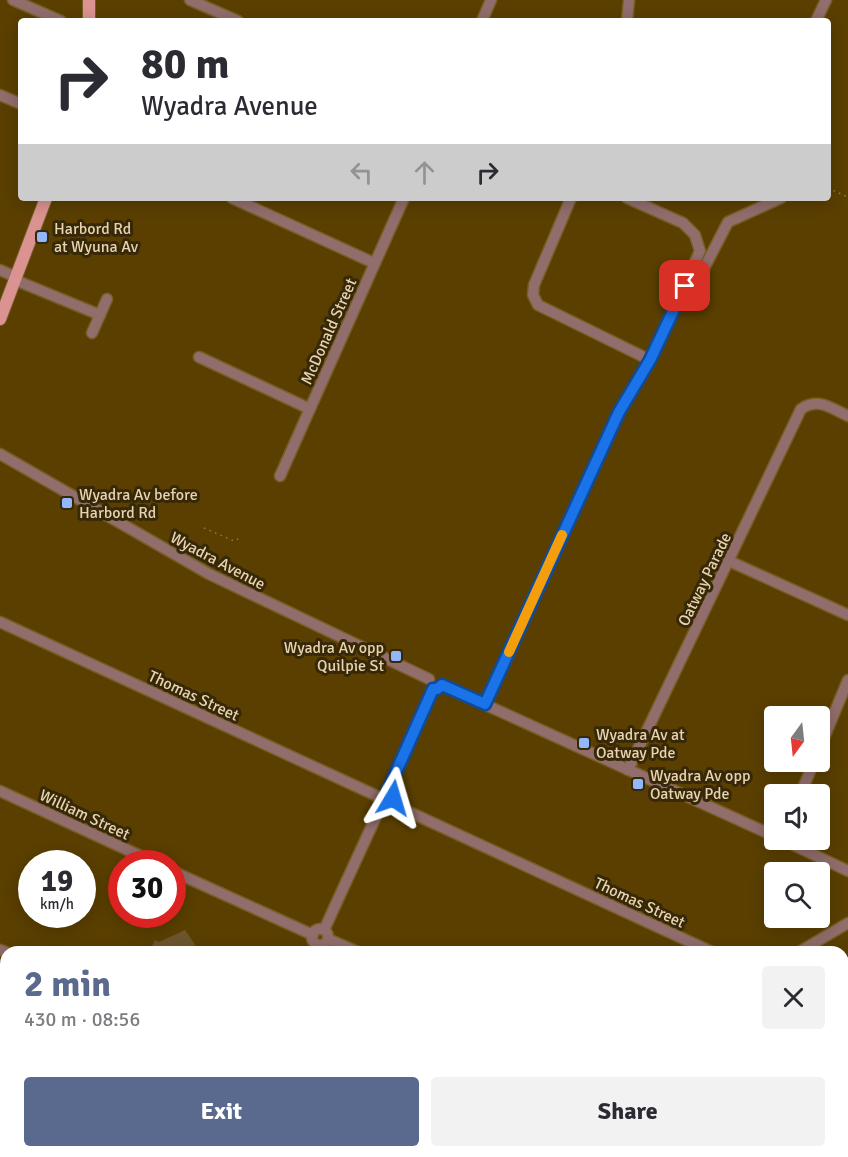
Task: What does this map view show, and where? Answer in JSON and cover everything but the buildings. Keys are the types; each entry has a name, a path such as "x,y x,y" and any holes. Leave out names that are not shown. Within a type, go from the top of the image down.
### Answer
{"main road":[{"path":"89,0 89,18"},
{"path":"0,319 45,201"}],"street":[{"path":"13,0 54,18"},
{"path":"190,0 231,18"},
{"path":"483,18 491,0"},
{"path":"627,18 629,0"},
{"path":"817,18 826,0"},
{"path":"0,95 18,103"},
{"path":"239,201 374,262"},
{"name":"McDonald Street","path":"280,476 403,201"},
{"path":"570,201 534,285 533,295 538,305 650,360"},
{"path":"485,704 619,412 650,360 700,251 695,235 683,223 634,201"},
{"path":"685,286 699,278 729,222 774,201"},
{"path":"0,270 100,315"},
{"path":"92,333 107,299"},
{"path":"199,357 310,409"},
{"name":"Oatway Parade","path":"628,770 801,410 809,403 821,403 848,416"},
{"name":"Wyadra Avenue","path":"0,454 209,574 435,684 485,704 764,833"},
{"path":"729,561 848,615"},
{"name":"Thomas Street","path":"0,622 375,795"},
{"path":"830,723 848,680"},
{"path":"388,790 435,684"},
{"path":"381,789 388,790 392,794 392,804 386,808 380,808 374,801 375,795 381,789"},
{"name":"William Street","path":"0,792 127,850"},
{"name":"Thomas Street","path":"392,804 699,946"},
{"path":"186,878 314,944 323,944 380,808"},
{"path":"805,850 848,871"},
{"path":"809,946 848,923"},
{"path":"326,935 347,946"}],"path":[{"path":"831,189 848,197"},
{"path":"204,528 234,541 242,537"}],"shaded area":[{"path":"185,930 196,946 152,946 155,940 159,942"}],"slow traffic":[{"path":"509,652 562,535"}],"place":[{"name":"Harbord Rd at Wyuna Av","path":"42,237"},
{"name":"Wyadra Av before Harbord Rd","path":"67,503"},
{"name":"Wyadra Av opp Quilpie St","path":"396,656"},
{"name":"Wyadra Av at Oatway Pde","path":"584,743"},
{"name":"Wyadra Av opp Oatway Pde","path":"638,784"}],"route":[{"path":"393,798 388,790 433,689 442,685 485,704 619,412 650,360 685,286"}]}
